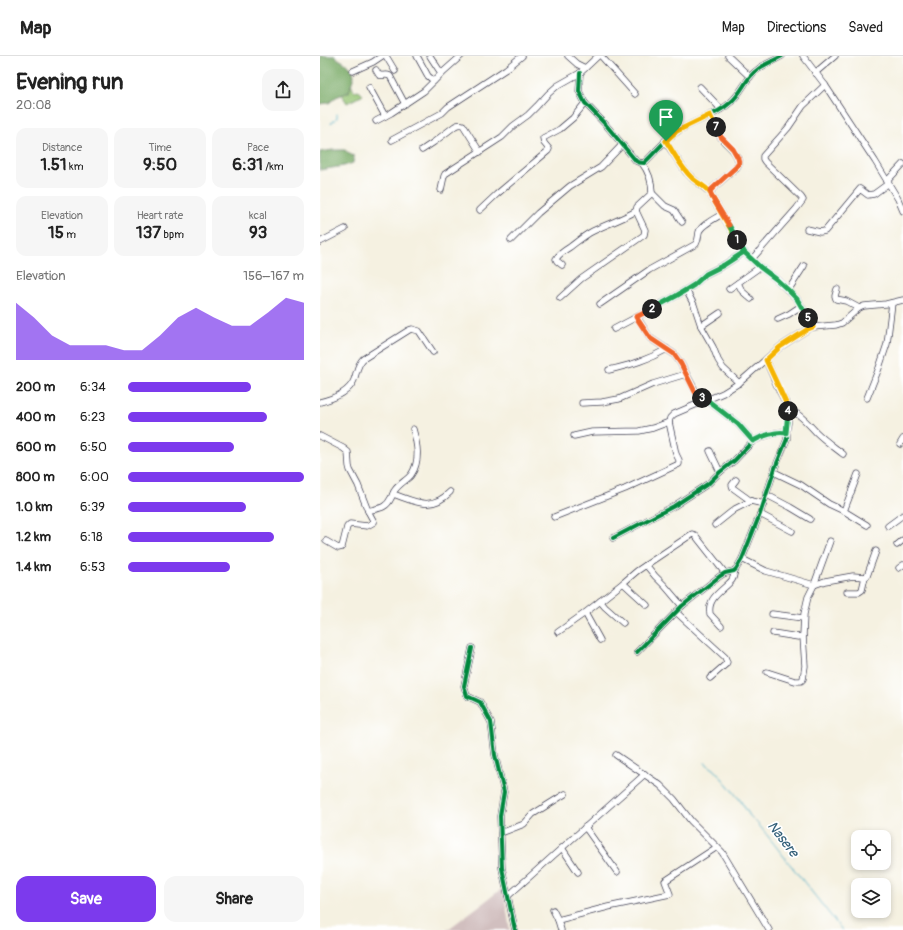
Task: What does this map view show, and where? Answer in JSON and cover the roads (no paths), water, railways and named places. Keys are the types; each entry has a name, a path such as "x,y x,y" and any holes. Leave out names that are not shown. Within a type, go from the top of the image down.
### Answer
{"street":[{"path":"353,70 373,62 382,56"},
{"path":"386,56 395,71"},
{"path":"417,56 428,76 434,81"},
{"path":"430,56 441,73"},
{"path":"376,121 424,91 441,73 461,56"},
{"path":"392,140 442,113 448,107 522,56"},
{"path":"568,56 577,64 585,68"},
{"path":"441,190 444,176 446,174 502,137 513,126 528,115 557,86 580,73 600,56 635,94"},
{"path":"728,56 750,77"},
{"path":"642,163 654,154 677,131 710,115 731,102 737,97 750,77 761,67 782,56"},
{"path":"803,56 825,85 888,182 903,211"},
{"path":"815,73 835,56"},
{"path":"376,70 379,75 382,76 388,74 390,76 405,104"},
{"path":"580,73 579,91 585,104 636,161 642,163 647,169 652,186 652,193 665,206 674,210 682,222"},
{"path":"752,259 798,208 803,200 765,162 763,156 788,128 803,106 825,85"},
{"path":"369,87 385,116"},
{"path":"700,87 721,109"},
{"path":"480,210 548,151 549,149 544,143 543,138 560,129 573,118 585,104"},
{"path":"710,115 721,137 733,149 739,163 710,191 711,193"},
{"path":"422,150 458,124 461,124 480,152"},
{"path":"666,141 686,172 711,193 744,252 787,289 801,306 813,327"},
{"path":"511,240 538,213 570,186 601,167 622,145"},
{"path":"807,229 820,232 825,231 860,189 868,195 874,194 888,182 903,164"},
{"path":"562,265 557,262 557,257 592,231 636,211 637,207 652,193"},
{"path":"560,298 582,279 644,235 645,230 636,211"},
{"path":"600,304 649,270 696,244 699,239 699,232 702,226 722,214"},
{"path":"320,242 345,229"},
{"path":"614,329 676,296 694,285 706,274 724,265 744,252"},
{"path":"787,289 791,286 804,266"},
{"path":"729,289 760,267"},
{"path":"738,283 742,291 750,299"},
{"path":"837,289 835,296 836,298 846,301 859,308"},
{"path":"686,290 694,305 701,326 713,347 718,360 723,368 739,383"},
{"path":"554,518 625,489 679,464 669,422 670,418 674,414 723,393 739,383 784,344 808,329 842,323 859,308 864,306 892,303 903,300"},
{"path":"867,398 887,344 892,303"},
{"path":"778,319 801,306"},
{"path":"701,326 720,313"},
{"path":"636,317 650,338 674,354 681,364 695,392 738,424 753,441"},
{"path":"320,402 337,396 349,388 354,380 358,366 363,360 409,330 412,329 419,331 433,352"},
{"path":"609,370 647,359 667,349"},
{"path":"721,626 710,614 713,599 718,592 733,578 735,570 742,559 764,504 774,472 787,439 786,433 788,410 766,360"},
{"path":"582,403 619,399 653,384 686,374"},
{"path":"788,410 797,414 843,454"},
{"path":"574,436 592,432 639,431 669,422"},
{"path":"368,511 385,506 390,502 398,486 411,475 415,467 417,454 413,429"},
{"path":"613,538 674,506 710,483 753,441 775,433 786,433"},
{"path":"320,436 348,452 349,466 374,522 366,526 348,525 342,547 338,548 326,541"},
{"path":"710,451 720,472"},
{"path":"774,472 800,485 829,504 867,524"},
{"path":"844,511 858,474"},
{"path":"736,480 732,485 732,488 751,501 764,504"},
{"path":"393,494 423,504 440,500 450,492"},
{"path":"767,495 810,519"},
{"path":"715,525 735,510 751,501"},
{"path":"760,514 792,531"},
{"path":"888,526 903,515"},
{"path":"558,632 585,613 637,571 694,534 725,573"},
{"path":"897,544 903,540"},
{"path":"767,672 795,681 801,681 805,666 803,618 805,606 830,541"},
{"path":"847,592 859,592 862,590 865,577 867,576 876,551"},
{"path":"742,559 773,573 814,585 825,581 853,576 865,577"},
{"path":"646,565 682,606"},
{"path":"637,652 682,606 720,576 735,570"},
{"path":"623,583 647,605"},
{"path":"600,601 605,608 623,623"},
{"path":"676,612 725,657 727,662 726,664 710,678"},
{"path":"585,613 600,640"},
{"path":"772,614 803,618"},
{"path":"773,633 798,637 803,636"},
{"path":"472,648 464,686 467,696 480,702 491,722 495,755 504,792 500,816 502,868 515,930"},
{"path":"616,755 660,785 674,799 691,821 722,852 769,930"},
{"path":"508,896 645,774"},
{"path":"501,833 524,824 533,814 565,794"},
{"path":"585,827 617,872"},
{"path":"558,920 608,907 670,894 665,881 717,847"},
{"path":"562,848 578,872"},
{"path":"553,910 561,930"}],"waterway":[{"path":"331,123 337,118 337,114"},
{"name":"Nasere","path":"705,763 715,770 740,800 750,816 759,825 842,930"}]}
